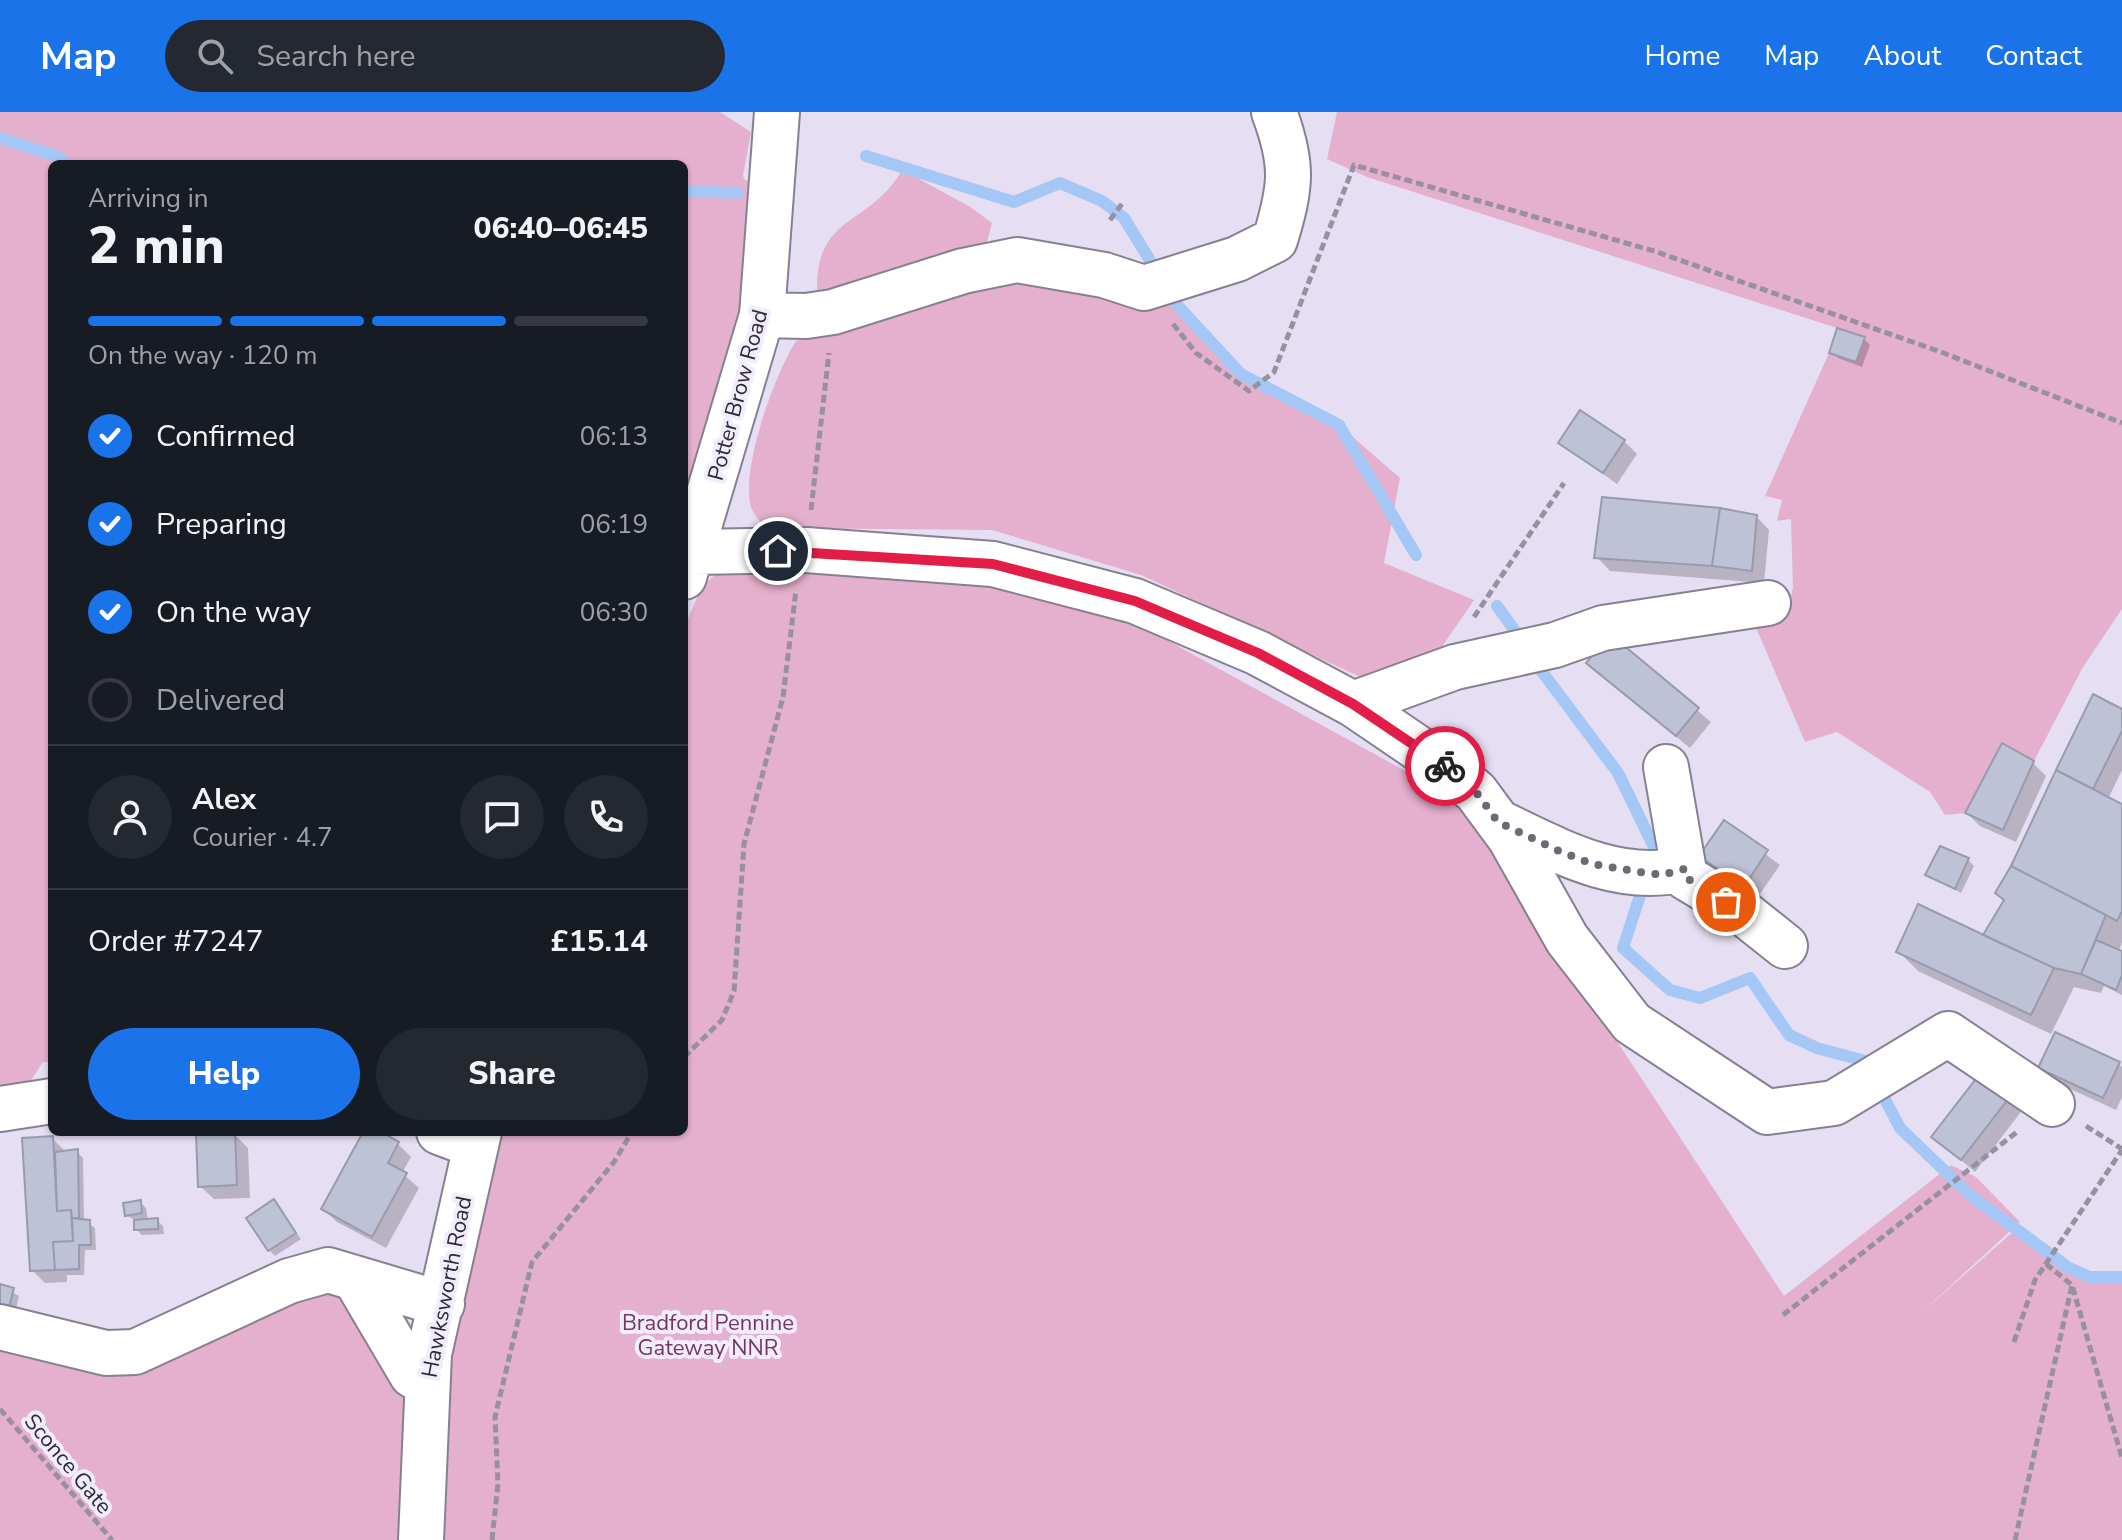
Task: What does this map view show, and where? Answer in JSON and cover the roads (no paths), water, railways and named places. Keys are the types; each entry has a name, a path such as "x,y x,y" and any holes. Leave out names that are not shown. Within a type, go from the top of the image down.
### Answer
{"street":[{"name":"Potter Brow Road","path":"689,565 762,315 777,112"},
{"path":"762,315 806,316 833,312 963,271 1017,260 1164,282 1237,259 1275,240 1291,172 1274,112"},
{"path":"689,565 806,550 993,564 1135,601 1258,653 1353,704 1450,770 1476,792 1498,822 1567,939 1632,1023 1767,1112 1834,1103 1948,1034 2052,1104"},
{"path":"1353,704 1455,667 1555,645 1620,624 1768,603"},
{"path":"1666,767 1673,872"},
{"path":"1498,822 1559,851 1617,869 1673,872 1685,877 1741,911 1785,946"},
{"path":"0,1109 48,1102"},
{"name":"Hawksworth Road","path":"421,1540 429,1354 442,1304 464,1137"},
{"path":"0,1327 106,1353 135,1352 289,1281 328,1270 442,1304"},
{"path":"356,1280 412,1375 427,1383"}],"waterway":[{"path":"0,138 61,160"},
{"path":"866,156 1014,202 1060,183 1102,201 1124,218 1178,306 1241,374 1339,425 1416,555"},
{"path":"688,191 738,193"},
{"path":"1497,606 1518,635"},
{"path":"1540,669 1618,773 1655,849 1623,948 1670,990 1700,998 1750,978 1789,1035 1817,1048 1865,1061 1900,1128 1971,1196 2069,1268 2090,1277 2122,1277"}],"park label":[{"name":"Bradford Pennine Gateway NNR","path":"708,1336"}]}
